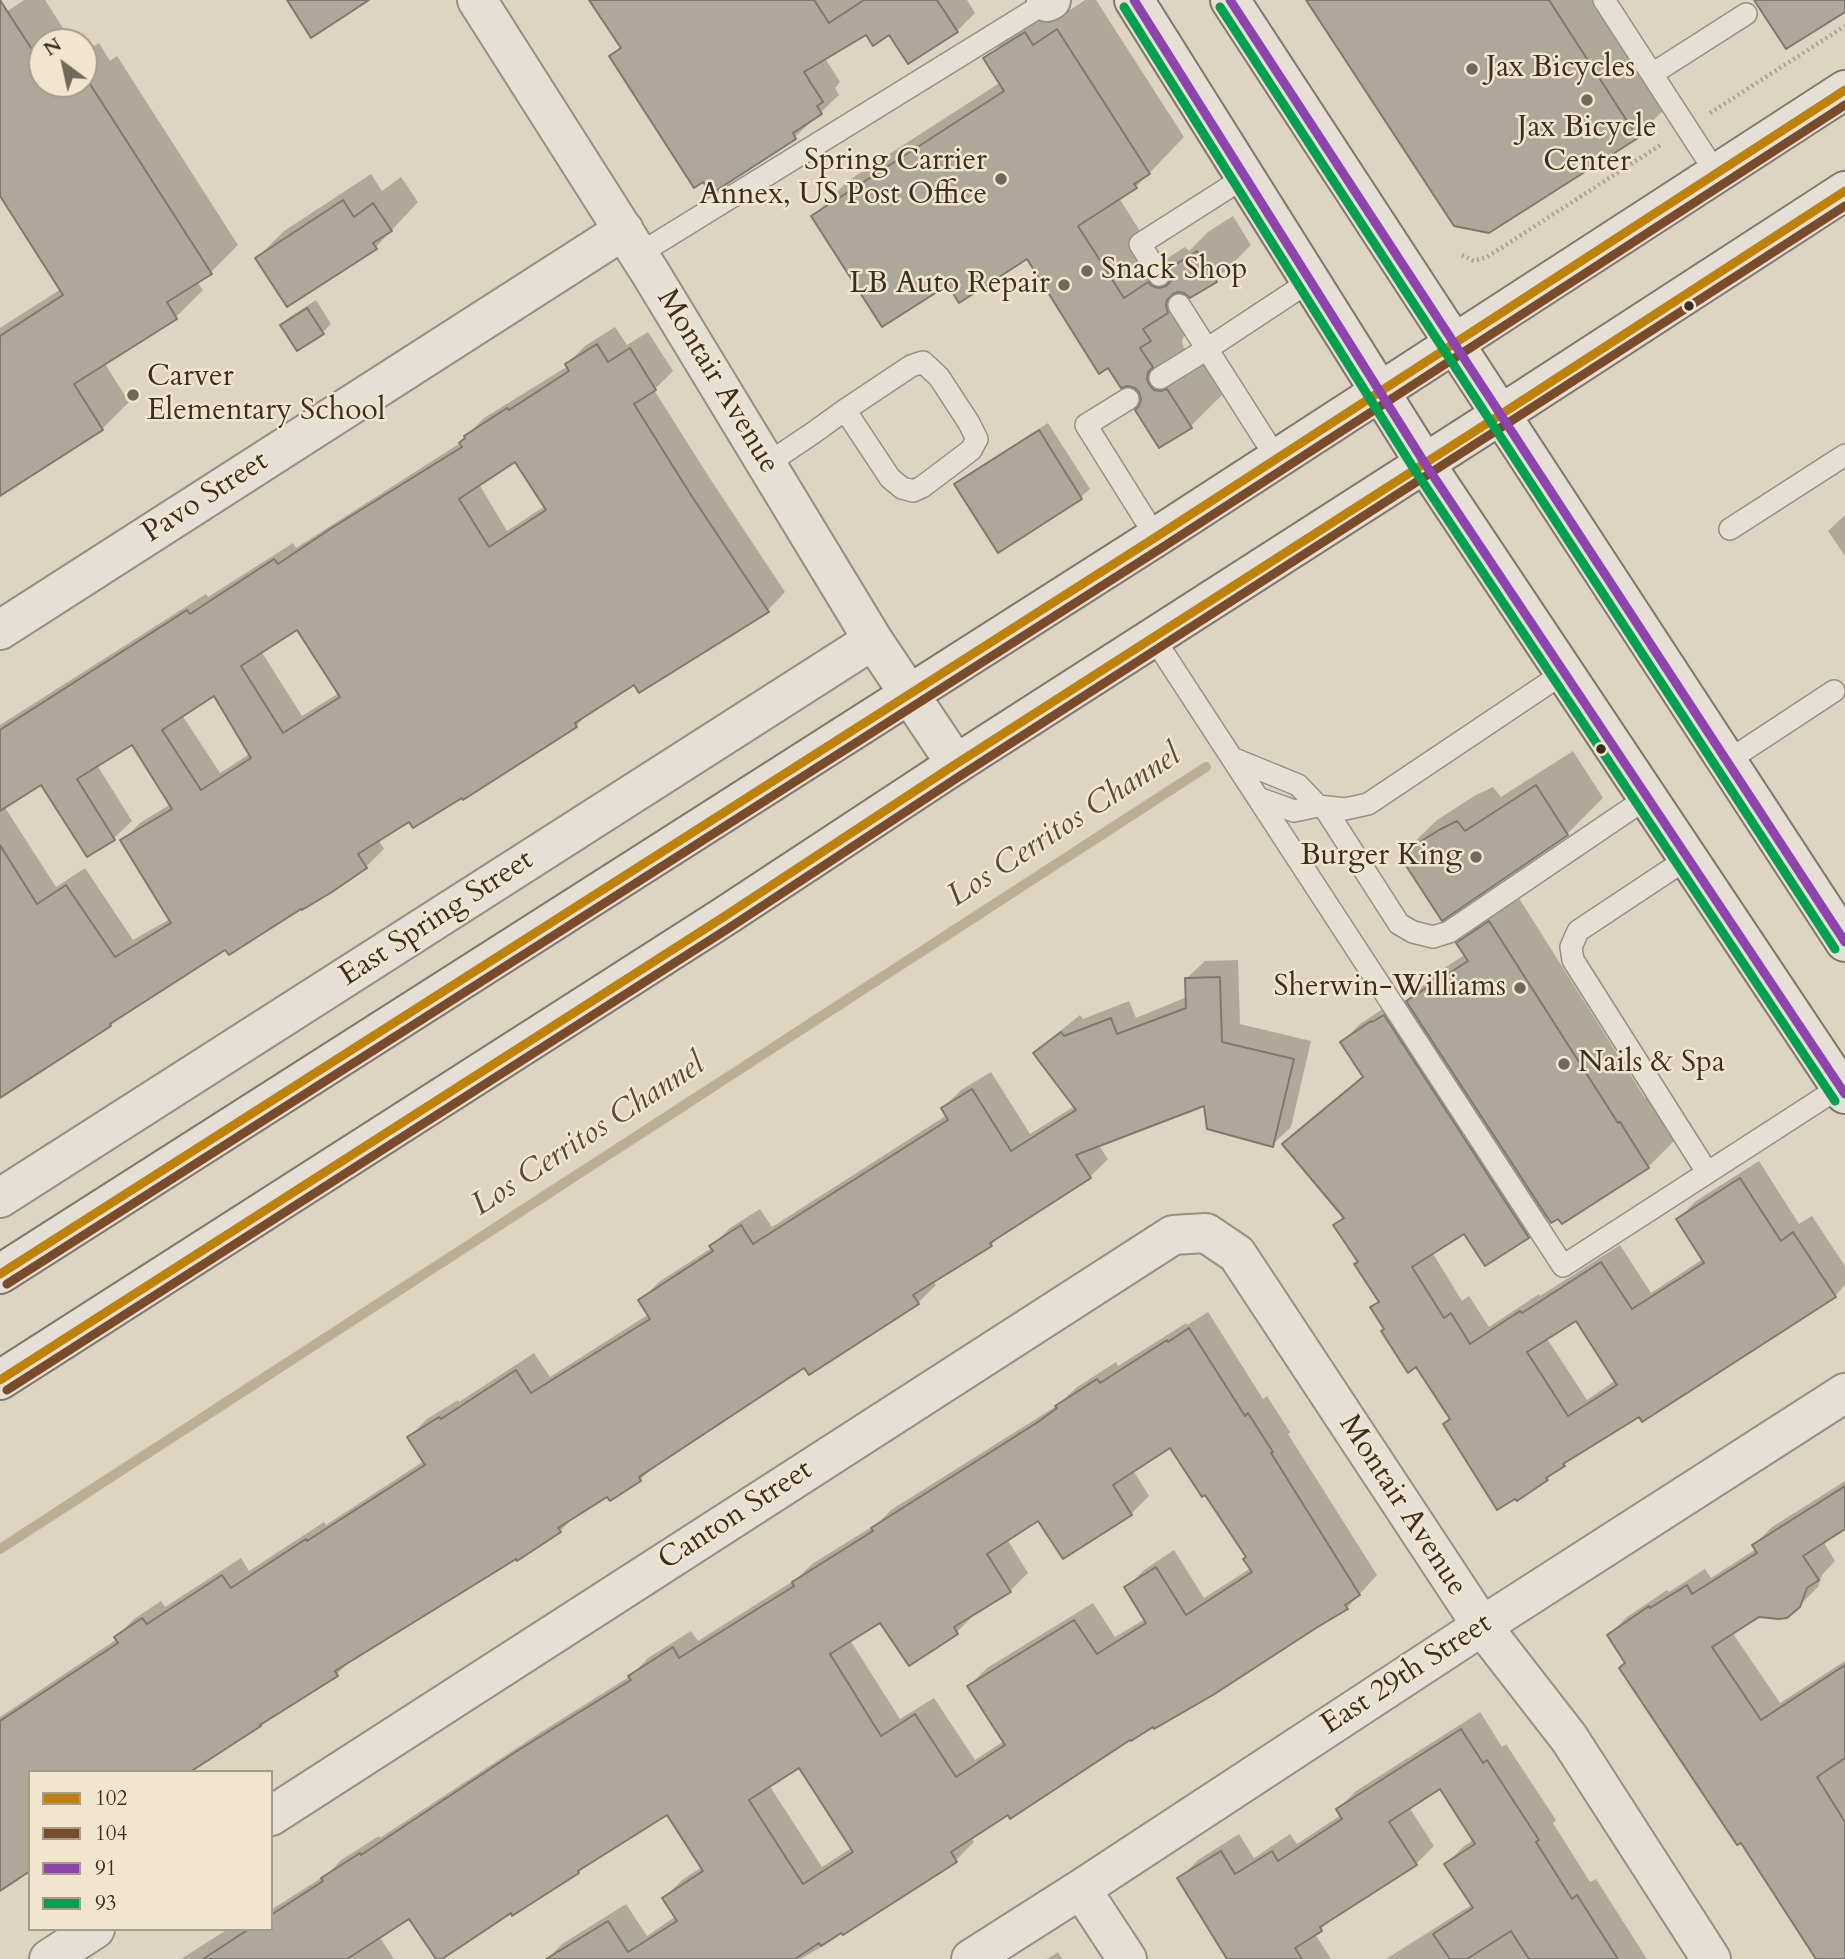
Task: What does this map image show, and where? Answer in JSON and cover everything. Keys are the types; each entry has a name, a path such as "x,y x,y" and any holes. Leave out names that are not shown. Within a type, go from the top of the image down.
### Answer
{"main road":[{"name":"Montair Avenue","path":"477,0 632,242 873,640 956,764"},
{"path":"1134,0 1424,462 1843,1090"},
{"path":"1230,0 1845,942"},
{"path":"0,1274 1156,537 1845,90"},
{"path":"0,1380 722,918 1153,636 1845,191"},
{"name":"Pavo Street","path":"0,630 632,242"},
{"name":"East Spring Street","path":"0,1198 873,640"},
{"name":"Montair Avenue","path":"1206,1233 1237,1254 1482,1626 1569,1738 1711,1959"},
{"name":"Canton Street","path":"273,1815 1173,1235 1206,1233"},
{"name":"East 29th Street","path":"971,1959 1845,1393"},
{"path":"1081,1889 1127,1959"},
{"path":"49,1959 93,1931"}],"lane":[{"path":"632,242 1048,1"},
{"path":"1607,1 1716,173"},
{"path":"1652,74 1746,14"},
{"path":"1159,275 1140,244 1245,177"},
{"path":"1160,378 1310,281"},
{"path":"1179,305 1277,459"},
{"path":"767,464 845,410 911,366 923,362 939,377 977,439 971,450 913,491 902,488 890,478 845,410"},
{"path":"1128,398 1086,425 1156,537"},
{"path":"1730,529 1845,455"},
{"path":"1153,636 1563,1266 1707,1172 1843,1090"},
{"path":"1258,798 1294,811 1321,806 1345,809 1368,804 1565,672"},
{"path":"1726,762 1834,691"},
{"path":"1232,758 1298,785 1321,806 1399,924 1413,932 1433,937 1448,932 1648,797"},
{"path":"1688,858 1578,931 1571,947 1573,960 1707,1172"}],"path":[{"path":"1462,256 1474,261 1487,257 1845,26"}],"building":[{"path":"0,0 28,43 28,98 98,96 212,274 167,302 177,319 74,384 103,430 0,496 0,336 63,295 0,196"},
{"path":"287,0 369,0 311,38"},
{"path":"589,0 814,0 829,23 864,0 937,0 958,32 908,64 889,35 873,46 866,35 804,72 823,102 817,106 822,114 793,133 796,139 711,194 703,182 694,188 609,56 621,48"},
{"name":"Jax Bicycles","path":"1306,0 1549,0 1638,138 1489,233 1454,226"},
{"path":"1754,0 1845,0 1845,12 1786,49"},
{"name":"Spring Carrier Annex, US Post Office","path":"1057,29 1150,174 1134,184 1137,188 1078,226 1124,298 1148,282 1159,288 1166,286 1171,281 1170,268 1197,251 1217,282 1190,298 1184,293 1173,294 1167,300 1168,313 1143,329 1151,341 1140,348 1153,367 1148,372 1149,384 1154,390 1167,389 1192,428 1159,448 1135,410 1141,399 1139,392 1128,386 1121,388 1108,368 1099,374 1027,259 959,303 948,285 882,327 811,216 1004,91 983,58 1025,32 1033,45"},
{"path":"343,200 354,217 373,203 392,231 373,243 377,249 287,307 255,258"},
{"path":"307,308 324,334 297,351 280,325"},
{"path":"597,344 608,362 630,348 656,390 634,404 769,612 639,693 634,685 575,723 577,727 463,800 462,798 413,828 409,822 358,854 367,868 332,892 229,955 225,950 0,1098 0,845 37,904 66,885 115,957 171,923 120,840 172,809 132,745 77,779 115,840 87,857 41,785 0,811 0,730 187,610 190,614 274,559 278,564 462,447 459,443 464,436 569,371 565,364","holes":["515,462 546,510 489,547 459,499","297,630 340,697 283,733 241,666","214,696 251,758 201,790 162,730"]},
{"path":"1039,430 1082,499 998,553 954,484"},
{"path":"1536,785 1568,835 1442,921 1399,855 1457,821 1465,831"},
{"path":"1489,921 1649,1168 1562,1224 1558,1219 1551,1223 1406,1001 1468,961 1456,943"},
{"path":"1220,977 1222,1042 1294,1059 1273,1147 1207,1129 1204,1106 1076,1155 1091,1178 990,1243 992,1246 913,1295 919,1304 809,1375 804,1368 639,1477 641,1481 610,1501 607,1497 558,1528 561,1532 517,1561 516,1559 335,1671 338,1676 193,1770 28,1770 28,1872 0,1891 0,1721 118,1643 114,1637 142,1618 147,1624 222,1575 231,1588 425,1465 407,1437 439,1417 441,1419 516,1370 531,1393 650,1319 638,1300 713,1251 709,1246 741,1225 753,1244 948,1120 941,1108 972,1089 1011,1151 1076,1110 1033,1053 1061,1032 1064,1036 1111,1018 1117,1034 1186,1008 1185,978"},
{"path":"1384,1015 1529,1238 1485,1266 1464,1234 1412,1267 1444,1318 1451,1313 1470,1344 1601,1262 1632,1309 1704,1263 1676,1219 1740,1178 1781,1241 1793,1232 1836,1297 1642,1422 1639,1417 1563,1464 1565,1466 1546,1478 1548,1480 1517,1501 1515,1499 1497,1510 1443,1424 1450,1419 1416,1367 1408,1373 1381,1331 1384,1329 1370,1307 1379,1302 1354,1264 1358,1262 1333,1225 1344,1218 1282,1144 1363,1077 1340,1042","holes":["1576,1321 1617,1385 1568,1416 1527,1352"]},
{"path":"1189,1328 1245,1416 1248,1413 1273,1452 1271,1453 1360,1595 1345,1605 1348,1609 1213,1695 1130,1740 1010,1819 1008,1815 951,1852 957,1862 843,1935 841,1933 821,1946 819,1943 795,1959 546,1959 608,1921 628,1952 677,1921 662,1898 703,1871 667,1815 442,1959 436,1959 409,1919 347,1959 203,1959 246,1931 273,1931 273,1914 323,1881 321,1878 360,1853 361,1855 517,1751 631,1680 628,1676 673,1647 679,1658 794,1586 792,1582 873,1531 871,1528 1038,1422 1057,1408 1055,1406 1097,1379 1100,1383 1167,1340 1168,1342","holes":["1170,1448 1202,1497 1205,1495 1246,1557 1243,1559 1252,1572 1186,1615 1156,1567 1124,1587 1146,1623 1097,1654 1074,1620 967,1686 1005,1745 956,1777 915,1714 881,1736 830,1654 880,1623 909,1666 958,1634 954,1627 1011,1592 987,1554 1038,1521 1063,1559 1132,1515 1113,1485","799,1768 853,1852 803,1884 749,1800"]},
{"path":"1845,1486 1845,1529 1803,1556 1819,1580 1807,1588 1800,1607 1787,1618 1759,1617 1712,1647 1761,1720 1845,1665 1845,1758 1817,1777 1845,1822 1845,1959 1816,1959 1741,1843 1737,1845 1619,1668 1625,1663 1607,1635 1649,1606 1650,1608 1687,1585 1692,1594 1757,1553 1752,1545"},
{"path":"1461,1729 1483,1763 1487,1760 1539,1840 1536,1842 1572,1899 1577,1895 1618,1959 1529,1959 1511,1931 1467,1959 1450,1959 1433,1934 1473,1908 1444,1864 1475,1844 1440,1789 1389,1822 1417,1865 1320,1927 1322,1931 1295,1948 1302,1959 1227,1959 1177,1878 1221,1851 1235,1874 1272,1851 1278,1861 1342,1819 1336,1809"}],"waterway":[{"name":"Los Cerritos Channel","path":"0,1549 1206,767"}],"transit line":[{"name":"91","path":"1134,0 1424,462 1845,1094"},
{"name":"91","path":"1230,0 1845,942"},
{"name":"93","path":"1124,7 1414,469 1835,1101"},
{"name":"93","path":"1220,7 1835,949"},
{"name":"102","path":"0,1274 1156,537 1845,90"},
{"name":"104","path":"7,1284 1163,547 1845,105"},
{"name":"102","path":"0,1380 722,918 956,764 1845,191"},
{"name":"104","path":"7,1390 729,928 963,774 1845,206"}],"place":[{"name":"Jax Bicycles","path":"1472,69"},
{"name":"Jax Bicycle Center","path":"1587,100"},
{"name":"Spring Carrier Annex, US Post Office","path":"1001,179"},
{"name":"Snack Shop","path":"1087,271"},
{"name":"LB Auto Repair","path":"1064,285"},
{"name":"Carver Elementary School","path":"133,395"},
{"name":"Burger King","path":"1476,857"},
{"name":"Sherwin-Williams","path":"1520,988"},
{"name":"Nails & Spa","path":"1564,1064"}]}
